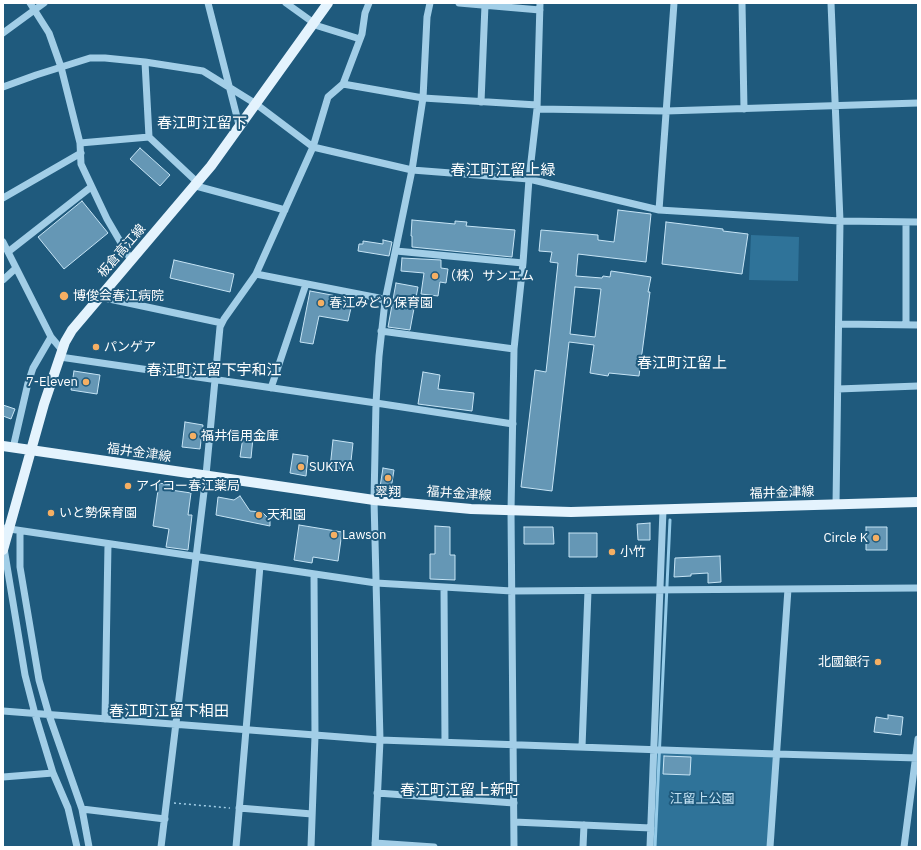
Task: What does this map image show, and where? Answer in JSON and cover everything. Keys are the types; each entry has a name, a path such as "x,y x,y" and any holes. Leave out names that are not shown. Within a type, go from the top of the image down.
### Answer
{"main road":[{"name":"板倉高江線","path":"3,549 6,529 44,404 65,342 72,330 197,184 328,3"},
{"name":"福井金津線","path":"8,447 374,500 433,506 511,511 571,512 663,510 918,502"}],"street":[{"path":"3,32 32,6 44,3"},
{"path":"208,3 239,126"},
{"path":"286,3 318,26 360,39"},
{"path":"161,847 206,475 220,327 256,274 313,147 328,97 342,84 360,39 365,13 369,3"},
{"path":"430,3 427,17 423,98 412,170 385,301 376,403 374,500 380,740 375,845 434,847"},
{"path":"459,3 540,7 537,107 514,349 511,511 514,847"},
{"path":"659,210 674,3"},
{"path":"742,3 744,109"},
{"path":"831,3 840,221 836,505"},
{"path":"481,102 485,5"},
{"path":"32,6 49,33 61,67 80,143 81,164 107,220 132,260"},
{"path":"3,87 90,58 146,62 203,71 256,104 313,147 412,170 529,180 659,210 840,221 918,222"},
{"path":"146,62 149,137 197,184 285,210"},
{"path":"342,84 423,98 537,107 666,111 918,103"},
{"path":"80,143 149,137"},
{"path":"3,198 81,153"},
{"path":"8,252 91,187"},
{"path":"906,222 906,325"},
{"path":"3,242 61,354 215,380 513,424"},
{"path":"396,251 523,263"},
{"path":"3,280 16,268"},
{"path":"256,274 379,298 385,301"},
{"path":"271,388 306,284"},
{"path":"100,297 222,323"},
{"path":"839,324 918,325"},
{"path":"382,331 514,349"},
{"path":"8,447 33,368 51,337"},
{"path":"838,389 918,386"},
{"path":"650,847 663,510"},
{"path":"6,529 376,583 512,591 918,588"},
{"path":"20,531 20,567 39,680 49,715 82,809 89,847"},
{"path":"105,720 108,544"},
{"path":"3,549 25,675 35,714 54,773 68,808 77,847"},
{"path":"236,847 260,566"},
{"path":"311,847 315,736 314,574"},
{"path":"444,587 445,742"},
{"path":"770,847 788,589"},
{"path":"582,747 588,591"},
{"path":"3,711 245,731 380,740 917,758"},
{"path":"904,847 917,758 918,739"},
{"path":"3,777 54,773"},
{"path":"378,793 514,803"},
{"path":"239,808 312,814"},
{"path":"82,809 165,819"},
{"path":"909,809 918,809"},
{"path":"514,822 650,828"},
{"path":"583,847 584,825"}],"path":[{"path":"166,802 239,808"}],"green space":[{"path":"751,235 799,237 798,281 749,280"},
{"name":"江留上公園","path":"654,750 776,754 770,847 650,847"}],"building":[{"path":"140,148 170,175 160,186 130,159"},
{"path":"82,201 108,233 64,269 38,237"},
{"path":"618,210 651,214 646,262 578,254 576,276 602,278 603,276 610,277 611,271 651,277 639,376 609,373 608,376 590,373 594,345 569,342 552,491 521,487 535,370 546,372 558,263 550,262 552,252 539,251 541,230 598,235 598,240 614,242","holes":["575,287 601,289 595,337 570,334"]},
{"path":"412,220 455,224 455,221 467,222 466,226 515,230 512,257 412,247"},
{"path":"666,222 723,229 723,231 748,234 742,274 662,264"},
{"path":"383,240 392,242 389,256 358,251 359,244 363,244 363,241 383,244"},
{"name":"（株）サンエム","path":"402,258 441,260 441,268 448,269 446,283 440,282 438,296 421,294 424,273 401,271"},
{"path":"174,260 234,274 230,292 170,278"},
{"path":"396,283 418,287 410,330 388,327"},
{"path":"310,291 353,299 348,321 319,316 313,344 300,342"},
{"path":"74,371 100,375 97,394 71,390"},
{"path":"423,372 440,375 438,389 474,393 472,411 418,404"},
{"path":"3,405 15,409 11,419 3,416"},
{"name":"福井信用金庫","path":"185,422 203,425 200,449 182,447"},
{"path":"243,437 253,438 251,458 240,457"},
{"path":"333,440 353,443 350,470 330,468"},
{"path":"293,454 308,456 306,476 290,473"},
{"path":"383,468 394,470 391,489 380,487"},
{"path":"159,483 172,485 171,490 191,493 188,515 192,515 188,550 166,547 169,529 153,526"},
{"path":"240,496 250,511 262,512 270,520 270,526 216,515 218,497 234,500"},
{"path":"650,523 650,540 638,540 637,524"},
{"path":"299,525 342,532 338,561 313,557 312,563 294,560"},
{"path":"435,526 450,527 450,555 455,555 455,580 430,579 430,554 435,554"},
{"path":"524,527 553,527 554,544 524,544"},
{"name":"Circle K","path":"866,527 887,527 887,550 866,550"},
{"path":"569,533 597,533 597,557 569,557"},
{"path":"720,556 721,582 708,583 708,573 674,577 675,558"},
{"path":"888,715 903,717 901,735 874,732 876,717 888,719"},
{"path":"664,756 691,757 690,775 663,774"}],"waterway":[{"path":"655,847 670,520"}],"place":[{"name":"（株）サンエム","path":"435,276"},
{"name":"博俊会春江病院","path":"64,296"},
{"name":"春江みどり保育園","path":"321,303"},
{"name":"パンゲア","path":"96,347"},
{"name":"7-Eleven","path":"86,382"},
{"name":"福井信用金庫","path":"193,436"},
{"name":"SUKIYA","path":"301,467"},
{"name":"翠翔","path":"388,478"},
{"name":"アイコー春江薬局","path":"128,486"},
{"name":"いと勢保育園","path":"51,513"},
{"name":"天和園","path":"259,515"},
{"name":"Lawson","path":"334,535"},
{"name":"Circle K","path":"876,538"},
{"name":"小竹","path":"612,552"},
{"name":"北國銀行","path":"878,662"}],"district":[{"name":"春江町江留下","path":"202,124"},
{"name":"春江町江留上緑","path":"503,171"},
{"name":"春江町江留上","path":"682,364"},
{"name":"春江町江留下宇和江","path":"214,371"},
{"name":"春江町江留下相田","path":"169,712"},
{"name":"春江町江留上新町","path":"460,791"}]}
